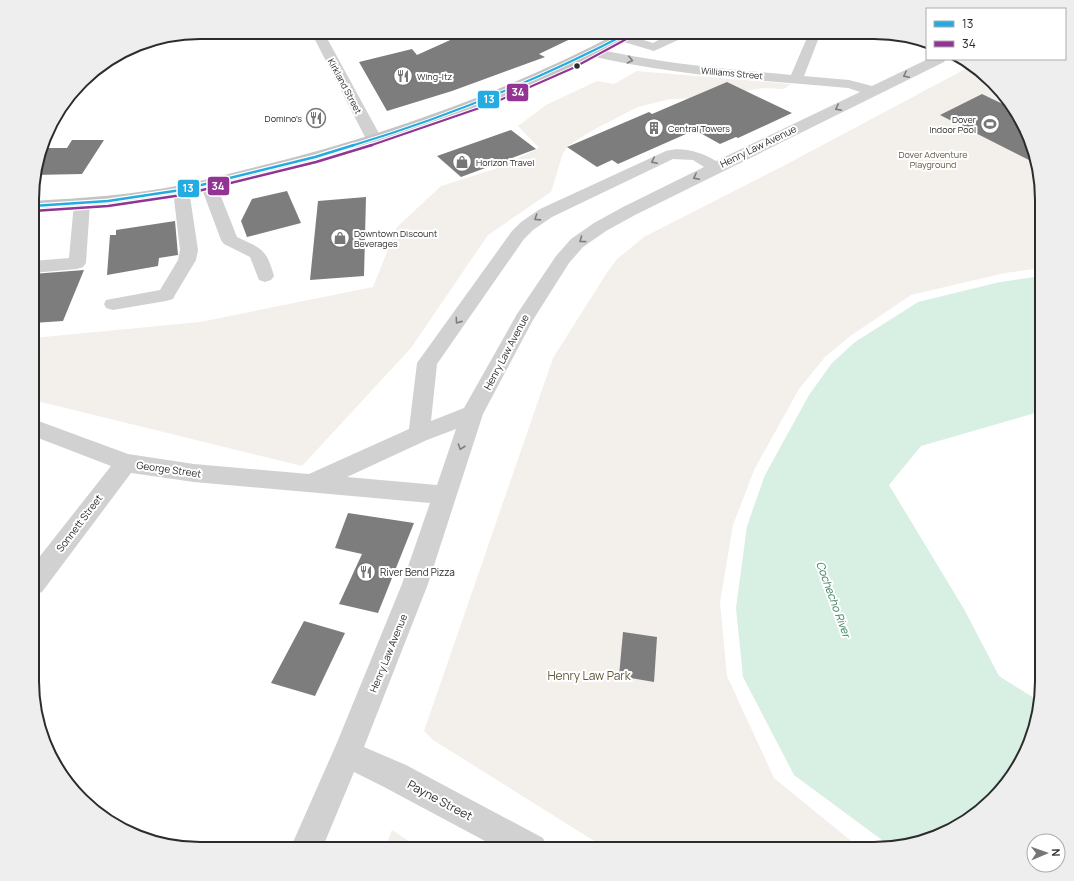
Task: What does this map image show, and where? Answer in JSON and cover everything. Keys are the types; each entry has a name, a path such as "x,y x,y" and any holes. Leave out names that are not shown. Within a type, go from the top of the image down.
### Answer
{"main road":[{"path":"39,206 108,201 181,190 308,159 374,140 489,99 531,82 617,39"}],"street":[{"name":"Kirkland Street","path":"320,39 374,140"},
{"path":"637,39 654,47 671,39"},
{"path":"796,78 813,39"},
{"name":"Williams Street","path":"592,52 659,66 848,84 873,91"},
{"name":"Henry Law Avenue","path":"309,842 347,754 415,584 472,414 539,293 562,260 577,243 612,221 716,167 937,60"},
{"path":"419,434 423,404 424,374 427,363 518,235 527,226 546,213 671,154 697,156 716,167"},
{"path":"208,184 230,240 256,253 260,258 264,276"},
{"path":"113,304 166,295 187,260 189,250 181,190"},
{"path":"39,266 77,263 82,203"},
{"path":"311,484 419,434 472,414"},
{"name":"George Street","path":"39,429 126,463 194,473 444,495"},
{"name":"Sonnett Street","path":"39,576 126,463"},
{"name":"Payne Street","path":"347,754 395,776 519,842"}],"green space":[{"name":"Henry Law Park","path":"967,68 988,86 1008,110 1023,138 1030,158 1035,189 1035,269 1005,273 911,295 849,337 825,357 799,389 755,468 733,525 720,602 727,676 774,778 852,842 596,842 433,740 424,731 553,358 608,271 617,259 644,237 787,164"},
{"path":"637,71 791,84 784,89 764,88 703,98 670,99 638,107 595,129 569,145 563,153 551,192 488,235 411,348 302,466 39,401 39,337 200,322 373,287 397,227 441,186 498,168 539,148 518,126 546,105 597,81 614,84"},
{"path":"392,830 410,842 387,842"}],"water":[{"name":"Cochecho River","path":"1035,277 1035,413 921,446 889,485 964,609 999,676 1034,698 1030,723 1023,743 1008,771 988,795 972,809 936,830 916,837 885,842 794,775 743,677 736,608 747,526 765,475 809,395 832,363 855,342 918,302 1000,282"}],"building":[{"path":"452,39 570,39 539,54 545,57 452,91 387,111 359,62 412,49 417,55"},
{"name":"Central Towers","path":"727,82 792,113 738,138 736,137 720,144 695,130 618,164 612,160 597,167 567,147 649,112 652,114"},
{"name":"Dover Indoor Pool","path":"982,94 1004,105 1023,138 1031,161 940,115"},
{"path":"511,130 536,149 461,177 437,156"},
{"path":"72,140 104,140 82,174 41,175 44,158 48,148 67,148"},
{"path":"287,191 301,223 247,237 241,221 252,199"},
{"name":"Downtown Discount Beverages","path":"366,197 364,276 310,280 318,201"},
{"path":"175,221 178,255 159,258 158,266 107,275 110,235 116,235 116,230"},
{"path":"84,270 63,321 39,323 39,274"},
{"path":"348,513 414,523 378,613 339,604 362,554 335,548"},
{"path":"304,621 345,633 315,696 271,683"},
{"path":"623,632 657,637 654,682 619,676"}],"transit line":[{"name":"13","path":"39,206 108,201 181,190 315,157 395,133 489,99 571,63 617,39"},
{"name":"34","path":"39,211 108,206 182,195 316,162 397,138 491,104 573,68 626,39"}],"place":[{"name":"Wing-Itz","path":"403,76"},
{"name":"Domino's","path":"316,118"},
{"name":"Dover Indoor Pool","path":"990,124"},
{"name":"Central Towers","path":"654,128"},
{"name":"Horizon Travel","path":"462,162"},
{"name":"Downtown Discount Beverages","path":"340,238"},
{"name":"River Bend Pizza","path":"366,572"}],"park label":[{"name":"Dover Adventure Playground","path":"933,160"}]}
